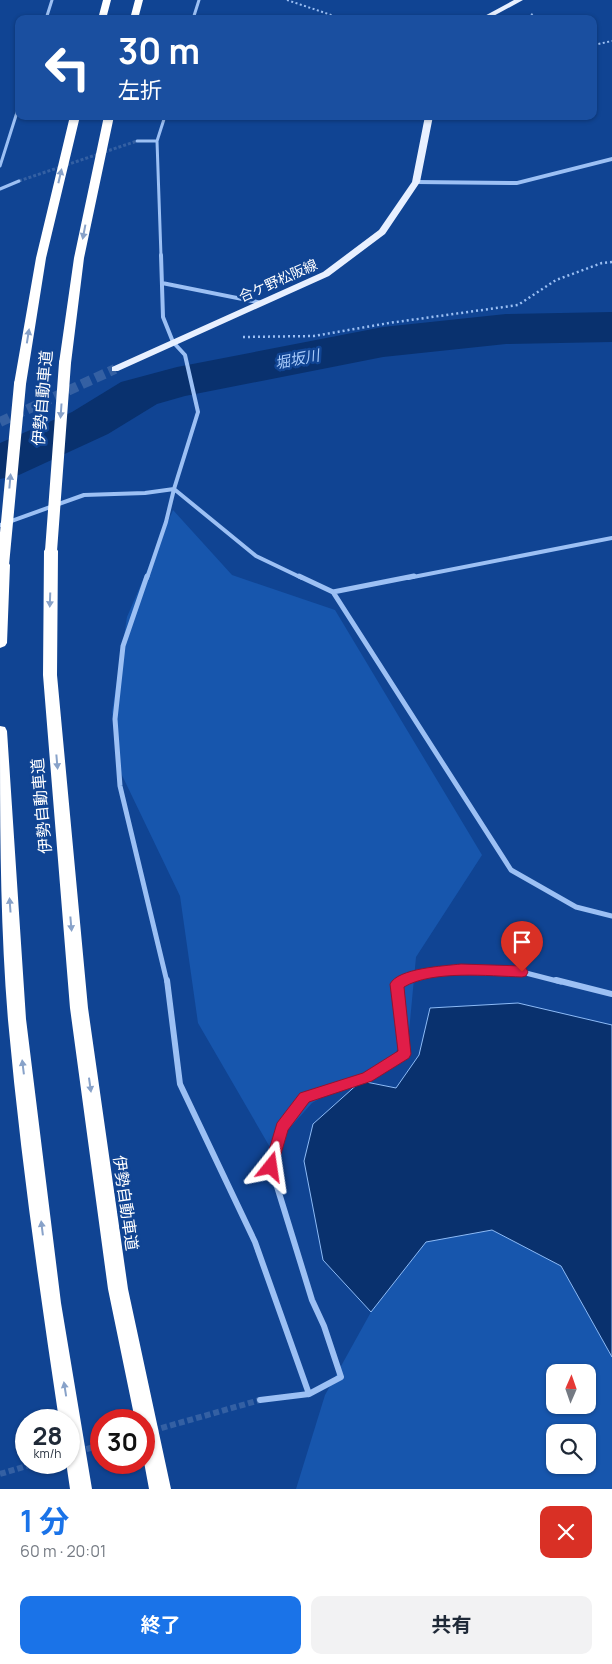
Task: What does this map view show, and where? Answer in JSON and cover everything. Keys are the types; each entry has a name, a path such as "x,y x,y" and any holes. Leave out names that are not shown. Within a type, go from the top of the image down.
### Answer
{"highway":[{"path":"103,15 107,0"},
{"path":"135,15 138,0"},
{"name":"伊勢自動車道","path":"0,643 3,565 20,384 41,258 73,120"},
{"name":"伊勢自動車道","path":"108,120 79,258 64,363 51,551 50,675 79,1008 118,1289 160,1489"},
{"path":"0,731 17,1018 51,1303 81,1489"}],"main road":[{"path":"490,15 519,0"},
{"name":"合ケ野松阪線","path":"116,369 326,274 382,232 416,182 427,120"}],"street":[{"path":"47,15 52,0"},
{"path":"194,15 199,0"},
{"path":"0,166 15,119"},
{"path":"164,120 158,141 163,317 173,342 185,355 198,412 174,489 166,522 123,646 115,719 120,786 169,989 180,1084 255,1242 309,1394"},
{"path":"137,142 158,141"},
{"path":"416,182 516,183 612,159"},
{"path":"0,189 19,181"},
{"path":"162,284 262,303"},
{"path":"0,525 84,496 145,493 174,489 256,556 333,592 511,870 576,907 612,916"},
{"path":"333,592 612,538"},
{"path":"260,1400 309,1394 341,1377 324,1326 312,1300 271,1167 282,1128 305,1097 367,1077 405,1054 397,984 408,977 461,969 522,972 612,994"}],"path":[{"path":"287,0 331,15"},
{"path":"597,44 612,41"},
{"path":"209,326 244,337 314,336 389,323 499,308 518,304 556,280 602,263 612,262"}],"shaded area":[{"path":"173,510 232,575 335,610 482,855 416,957 409,1032 394,1055 312,1103 271,1149 198,1023 180,896 120,771 112,712 127,617"},
{"path":"518,1003 612,1025 612,1357 561,1266 492,1230 426,1242 371,1312 323,1260 304,1161 313,1124 361,1081 396,1088 419,1055 430,1008"},
{"path":"492,1230 561,1266 612,1357 612,1489 296,1489 325,1395 371,1312 426,1242"}],"waterway":[{"name":"堀坂川","path":"0,463 90,423 139,393 177,382 383,342 506,329 612,327"}],"tunnel":[{"path":"19,181 137,141"},
{"path":"0,422 115,369"},
{"path":"155,1430 260,1400"},
{"path":"80,1451 90,1448"},
{"path":"0,1474 15,1470"}],"route":[{"path":"271,1167 282,1128 305,1097 367,1077 405,1054 397,984 408,977 461,969 522,972"}]}
